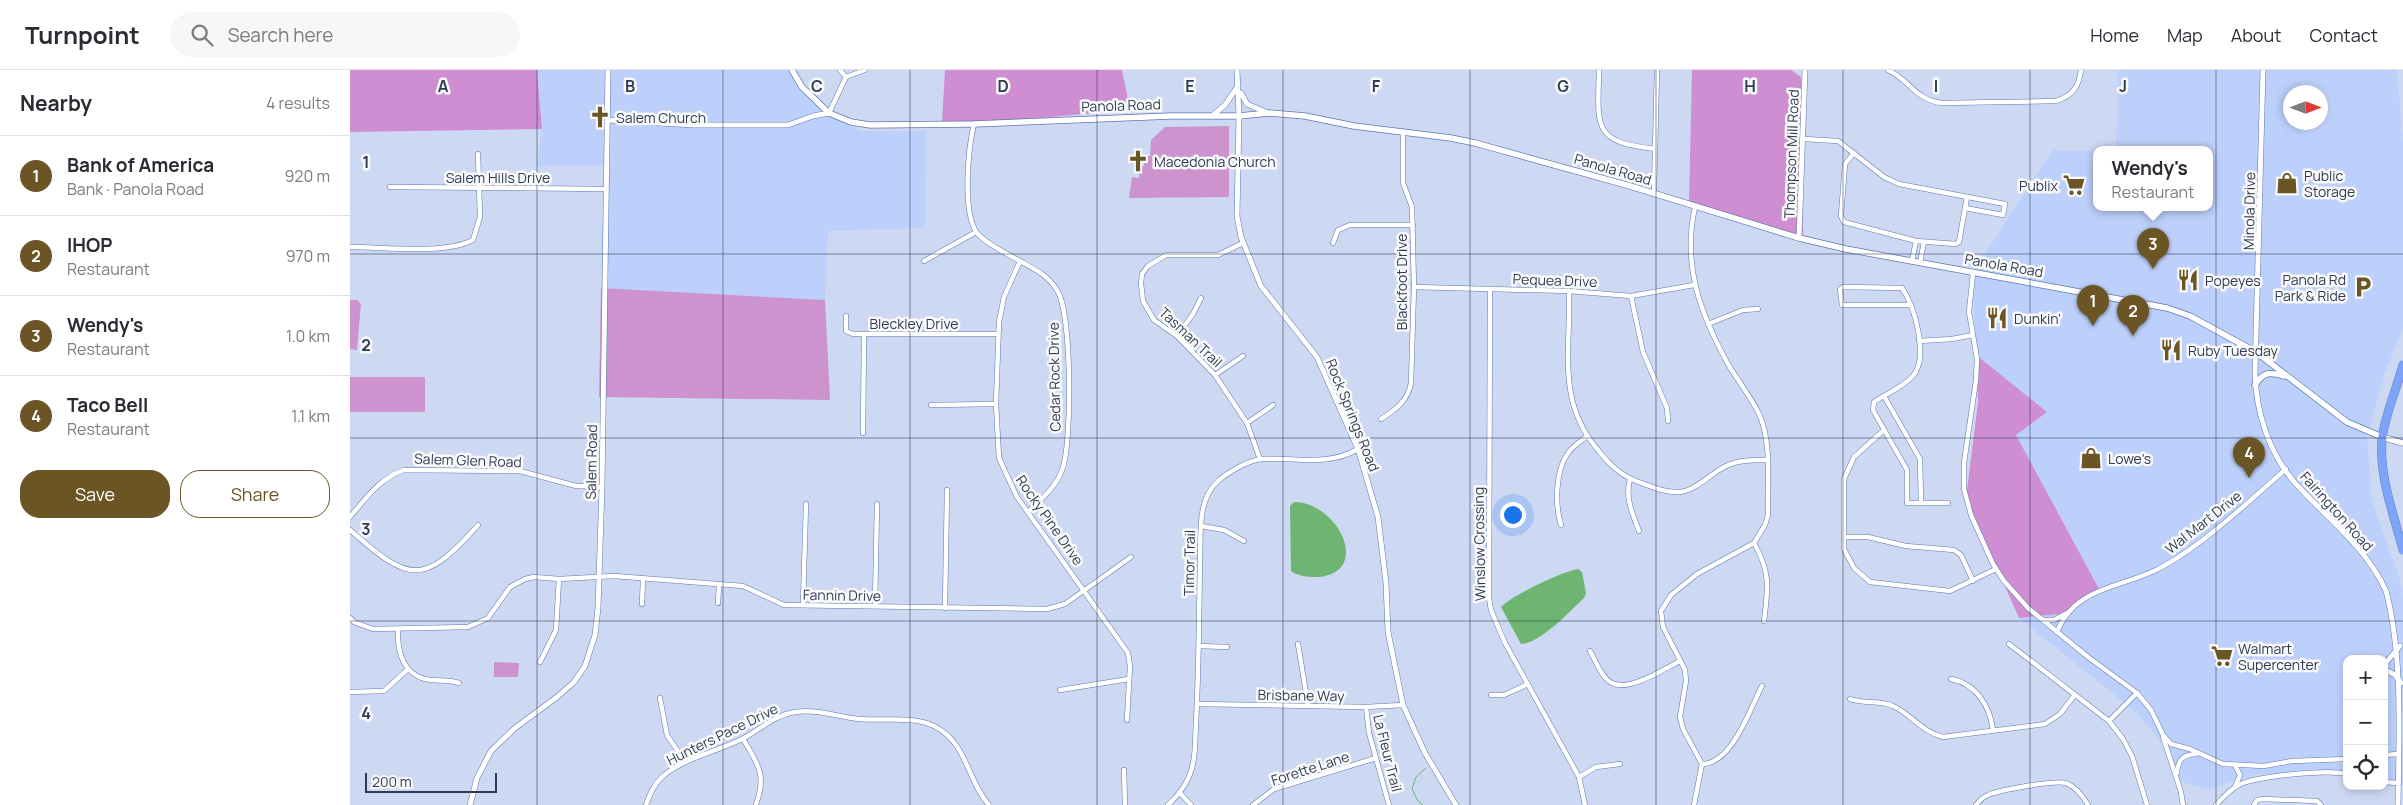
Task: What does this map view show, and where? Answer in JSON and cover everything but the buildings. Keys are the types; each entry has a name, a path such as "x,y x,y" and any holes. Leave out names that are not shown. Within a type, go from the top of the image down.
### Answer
{"highway":[{"path":"2403,365 2382,438 2383,470 2403,550"}],"main road":[{"name":"Panola Road","path":"792,70 802,88 829,113 851,122 870,125 974,124 1239,116 1269,113 1305,116 1354,126 1451,138 1475,143 1799,238 1912,262 2167,308 2190,316 2256,352 2347,422 2382,438 2403,443"},
{"path":"2255,385 2265,373 2270,372 2288,377"}],"street":[{"name":"Salem Road","path":"470,805 477,778 491,751 515,728 574,682 585,666 596,635 602,487 608,70"},
{"path":"840,70 846,77"},
{"path":"608,120 694,125 778,126 796,124 813,116 829,113 846,77 865,70"},
{"name":"Rock Springs Road","path":"1237,70 1239,116 1237,216 1243,243 1261,286 1317,357 1358,450 1378,517 1386,583 1388,632 1403,705 1425,753 1456,805"},
{"path":"1599,70 1599,124 1604,134 1621,143 1656,149"},
{"path":"1654,194 1658,70"},
{"name":"Thompson Mill Road","path":"1799,238 1805,70"},
{"path":"1888,70 1894,71 1925,100 1932,102 2056,101 2065,98 2076,88 2080,70"},
{"name":"Minola Drive","path":"2256,352 2263,70"},
{"path":"1238,85 1247,104 1269,113"},
{"path":"1212,116 1225,106 1238,85"},
{"path":"813,116 819,105"},
{"path":"924,261 976,232 969,212 969,162 974,124"},
{"name":"Blackfoot Drive","path":"1381,420 1400,406 1410,390 1414,288 1413,226 1412,207 1403,183 1404,133"},
{"path":"1804,139 1838,141 1884,177 1899,184 2005,204 2003,215 1965,208"},
{"path":"1854,153 1845,164 1840,216 1844,222 1916,241 1952,244 1959,242 1967,197"},
{"path":"350,247 441,248 462,246 473,240 478,228 481,189 478,154"},
{"name":"Salem Hills Drive","path":"390,187 605,189"},
{"path":"1694,805 1702,764 1683,729 1680,717 1686,681 1685,670 1663,627 1661,611 1664,602 1697,574 1754,543 1765,525 1768,515 1766,439 1760,416 1728,364 1708,324 1694,285 1690,240 1695,207"},
{"path":"1333,243 1338,230 1350,225 1413,226"},
{"name":"Cedar Rock Drive","path":"976,232 1020,261 1037,269 1050,280 1058,292 1066,319 1068,405 1066,457 1052,488 1045,498 1028,511"},
{"path":"1912,262 1916,241"},
{"path":"1920,263 1924,242"},
{"name":"Tasman Trail","path":"1243,243 1218,255 1166,255 1148,266 1142,274 1141,283 1146,310 1154,320 1177,336 1215,375 1247,423 1260,459"},
{"name":"Rocky Pine Drive","path":"1020,261 1004,297 998,334 996,404 999,458 1012,489 1128,653 1130,666 1127,720"},
{"path":"1973,273 1968,312 1977,359 1976,380 1964,463 1964,489 1971,515 1996,569 2028,608 2138,693 2151,710 2163,735 2183,805"},
{"name":"Pequea Drive","path":"1414,288 1569,291 1631,296 1694,285"},
{"path":"1911,305 1842,305 1840,289 1842,287 1902,288 1911,305 1919,329 1918,357 1913,376 1874,402 1873,406 1884,430 1907,470 1907,502 1948,503"},
{"name":"Winslow Crossing","path":"1490,290 1489,598 1498,628 1579,777 1585,805"},
{"path":"1569,291 1567,376 1570,394 1586,437 1612,468 1630,479 1662,491 1681,492 1725,466 1748,460 1767,460"},
{"path":"1631,296 1643,352 1667,408 1668,421"},
{"path":"1177,336 1193,314 1201,298"},
{"path":"1708,324 1743,310 1758,310"},
{"name":"Bleckley Drive","path":"846,316 846,331 853,334 998,334"},
{"path":"863,433 864,334"},
{"path":"1919,342 1972,335"},
{"name":"Fairington Road","path":"2256,352 2255,385 2259,416 2268,439 2295,483 2329,515 2364,556 2388,597 2395,614 2401,646 2398,805"},
{"path":"1215,375 1242,356"},
{"path":"1884,396 1920,459 1921,503"},
{"path":"931,405 996,404"},
{"path":"1247,423 1273,405"},
{"path":"1884,430 1854,457 1846,470 1844,479 1844,549 1854,568 1870,582 1950,591 1996,569"},
{"path":"1561,525 1558,514 1558,495 1564,461 1568,452 1586,437"},
{"name":"Timor Trail","path":"1181,794 1192,769 1198,704 1201,526 1204,505 1211,488 1238,469 1260,459 1316,462 1345,457 1358,450"},
{"name":"Wal Mart Drive","path":"2057,632 2079,600 2156,570 2178,557 2286,469"},
{"name":"Salem Glen Road","path":"350,517 381,482 391,474 404,470 520,471 576,486 593,489 602,487"},
{"path":"1630,479 1626,491 1639,530"},
{"path":"944,608 947,490"},
{"path":"803,606 806,504"},
{"path":"875,606 877,504"},
{"path":"350,530 384,560 402,568 415,570 428,568 445,559 478,525"},
{"path":"1201,526 1224,530 1244,541"},
{"path":"1844,537 1868,537 1906,546 1954,550 1961,555 1973,581"},
{"path":"1754,543 1764,561 1768,588 1764,621"},
{"name":"Fannin Drive","path":"354,622 373,629 468,628 488,618 505,593 517,583 534,577 559,579 598,577 643,578 743,586 777,603 803,606 1047,609 1064,604 1131,557"},
{"path":"642,604 643,578"},
{"path":"540,662 556,630 559,579"},
{"path":"718,603 719,585"},
{"path":"2043,620 2054,620 2072,610"},
{"path":"350,618 354,622 350,628"},
{"path":"398,630 399,651 408,669 420,677 459,683"},
{"path":"1298,644 1308,705"},
{"path":"2009,644 2108,721 2123,739 2132,756 2147,805"},
{"path":"1200,646 1227,647"},
{"path":"2388,661 2401,646"},
{"path":"1590,651 1604,676 1612,683 1620,685 1639,682 1680,660"},
{"path":"351,692 384,691 408,669"},
{"path":"2388,671 2395,675 2401,683"},
{"path":"1060,690 1129,679"},
{"path":"1951,679 1961,681 1980,696 1991,712 1993,730"},
{"path":"1491,695 1504,695 1528,684"},
{"path":"1702,764 1710,764 1723,756 1732,745 1762,686"},
{"path":"2108,721 2138,693"},
{"path":"1850,699 1860,702 1884,703 1894,707 1933,735 1943,737 2045,724 2060,714 2074,696"},
{"path":"660,698 668,735 685,762"},
{"name":"Brisbane Way","path":"1198,704 1366,707 1403,705"},
{"name":"La Fleur Trail","path":"1366,707 1376,758 1389,805"},
{"name":"Hunters Pace Drive","path":"646,805 654,785 663,776 685,762 743,738 774,718 795,712 815,711 852,718 924,722 935,727 958,744 975,783 990,805"},
{"path":"2163,735 2171,744 2223,764 2264,766 2292,761 2343,759"},
{"path":"743,738 761,770 762,784 756,804"},
{"path":"2176,777 2181,759 2185,756 2198,754"},
{"path":"2388,755 2398,754"},
{"name":"Forette Lane","path":"1253,805 1274,789 1376,758"},
{"path":"2313,761 2314,773"},
{"path":"1579,777 1596,767 1620,764"},
{"path":"2216,805 2235,787 2240,775 2235,765"},
{"path":"1124,770 1125,805"},
{"path":"2235,787 2257,780 2314,773 2343,774"},
{"path":"2388,782 2398,783"},
{"path":"1976,805 1986,795 1996,792 2048,783 2065,783 2077,789 2088,805"},
{"path":"1168,805 1181,794 1191,805"},
{"path":"2254,805 2257,800 2263,799 2316,801 2321,805"}],"shaded area":[{"path":"350,70 537,70 542,129 350,132"},
{"path":"537,70 787,70 831,116 861,131 926,131 925,228 828,231 825,300 601,288 604,166 537,166 542,129"},
{"path":"945,70 1122,70 1130,110 972,124 942,122"},
{"path":"1692,70 1791,70 1801,77 1803,238 1689,204"},
{"path":"2118,70 2397,70 2403,142 2403,328 2384,375 2367,437 2372,501 2402,586 2403,785 2388,787 2388,655 2343,655 2343,774 2260,774 2206,789 2176,780 2168,750 2136,712 2019,618 2069,613 2099,589 2016,435 2046,413 1976,355 1972,274 2053,150 2093,151 2093,211 2213,211 2213,146 2116,146"},
{"path":"1229,126 1229,197 1129,198 1132,177 1139,178 1140,166 1144,166 1144,156 1150,156 1151,140 1165,127"},
{"path":"601,288 825,300 830,400 599,397"},
{"path":"350,300 357,300 361,304 357,350 350,349"},
{"path":"1976,355 2047,412 2016,435 2099,589 2069,613 2019,618 1966,498 1978,402"},
{"path":"350,377 425,377 425,412 350,412"},
{"path":"1294,502 1310,505 1324,513 1343,538 1346,552 1343,564 1334,573 1314,577 1299,575 1291,571 1290,506"},
{"path":"1578,569 1582,572 1586,593 1584,598 1546,633 1521,644 1501,607 1516,596 1538,585"},
{"path":"494,662 519,663 518,677 494,677"}],"waterway":[{"path":"1423,805 1418,801 1412,789 1416,777 1426,768"}],"place":[{"name":"Salem Church","path":"600,117"},
{"name":"Macedonia Church","path":"1138,161"},
{"name":"Public Storage","path":"2287,183"},
{"name":"Publix","path":"2074,185"},
{"name":"Wendy's","path":"2153,269"},
{"name":"Popeyes","path":"2188,280"},
{"name":"Panola Rd Park & Ride","path":"2363,287"},
{"name":"Dunkin'","path":"1997,318"},
{"name":"Bank of America","path":"2093,326"},
{"name":"IHOP","path":"2133,336"},
{"name":"Ruby Tuesday","path":"2171,350"},
{"name":"Lowe's","path":"2091,458"},
{"name":"Taco Bell","path":"2249,478"},
{"name":"Walmart Supercenter","path":"2222,656"}]}
